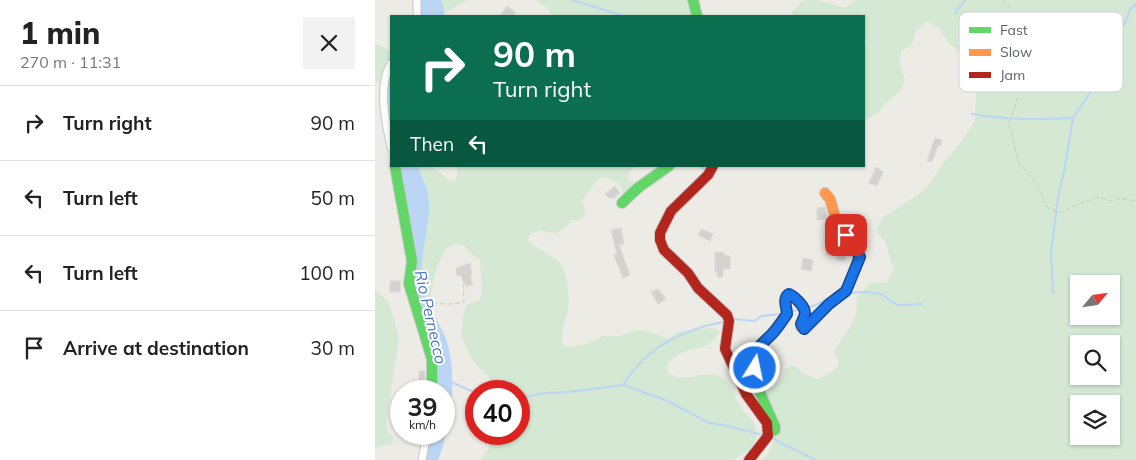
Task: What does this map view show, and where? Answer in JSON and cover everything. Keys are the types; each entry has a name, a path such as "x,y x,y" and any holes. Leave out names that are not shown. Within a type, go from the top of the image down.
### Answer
{"street":[{"path":"417,0 417,15"},
{"path":"693,0 697,15"},
{"path":"390,65 385,75 384,89 390,143"},
{"path":"395,167 412,260 409,284 432,359 432,380"},
{"path":"622,203 639,187 668,167"},
{"path":"712,167 708,175 671,211 660,233 660,240 665,250 688,273 698,288 727,315 729,321 725,348 728,357 746,394 767,423 769,432 768,436 749,460"},
{"path":"769,432 775,430 775,427 758,388 755,361 758,347 787,314 786,296 789,294 793,296 805,309 801,324 801,328 805,329 829,304 846,291 859,262 860,257 852,242 838,226 830,199 825,193"},
{"path":"422,460 425,445"}],"path":[{"path":"1003,0 1012,12"},
{"path":"1020,92 1009,123 1018,161 1034,181 1047,207 1057,212 1062,212 1099,197 1112,201 1119,198 1136,201"},
{"path":"418,306 464,302 463,277"}],"green space":[{"path":"441,0 468,0 445,13"},
{"path":"536,0 689,0 692,15 551,15 549,9"},
{"path":"817,0 845,8 855,0 1136,0 1136,460 762,460 773,443 777,428 765,402 761,379 773,387 783,377 786,368 794,365 817,380 834,370 839,363 834,352 854,318 857,297 871,282 886,283 894,270 885,242 876,231 882,218 918,195 956,149 975,121 976,92 1123,92 1123,12 959,12 959,52 947,41 939,28 926,21 916,31 912,44 901,52 900,65 905,79 900,92 888,101 879,112 868,119 865,118 865,46 867,43 865,38 865,15 793,15 792,12 802,1"},
{"path":"375,43 390,51 390,59 379,82 375,83"},
{"path":"418,167 434,168 452,182 457,178 457,167 633,167 627,175 631,181 638,183 624,198 622,188 618,183 602,177 597,180 582,200 585,211 584,216 579,220 573,220 559,232 551,233 540,230 530,235 528,240 559,262 564,270 569,299 563,332 564,347 587,344 603,336 620,336 637,330 643,330 669,339 676,333 685,331 712,328 720,332 707,345 675,357 668,363 667,372 680,378 712,374 723,378 755,425 756,436 751,448 733,460 480,460 489,445 530,445 530,380 490,380 474,362 468,352 462,333 466,305 480,300 482,290 480,260 471,254 464,245 452,245 440,259 431,295 428,299 423,287 421,274 428,205 427,192"},
{"path":"375,289 389,303 399,338 393,380 390,380 390,398 386,424 390,434 390,444 375,448"}],"water":[{"path":"420,0 441,0 445,13 444,15 419,15"},
{"path":"390,73 390,121 387,85"},
{"name":"Rio Pernecco","path":"399,167 418,167 428,193 429,212 422,261 422,282 428,302 449,348 452,380 436,380 436,353 431,346 411,284"},
{"path":"428,445 443,445 438,460 425,460"}],"building":[{"path":"507,6 515,12 514,15 501,15"},
{"path":"935,138 942,140 941,146 938,145 932,162 927,161"},
{"path":"876,167 883,172 877,186 869,183"},
{"path":"615,186 620,193 613,199 611,197 610,199 605,194"},
{"path":"825,207 827,219 817,220 817,208"},
{"path":"621,228 624,244 619,245 630,275 623,278 614,255 617,254 611,230"},
{"path":"701,229 713,234 710,241 698,235"},
{"path":"839,248 844,249 843,255 846,255 844,261 836,259 837,256 826,255 826,250 838,251"},
{"path":"715,252 730,256 730,269 723,269 723,277 717,277 717,272 715,272"},
{"path":"803,258 813,260 811,271 801,269"},
{"path":"470,263 472,275 470,276 473,284 466,287 461,275 457,276 456,268"},
{"path":"390,281 400,281 400,292 390,292"},
{"path":"658,289 666,299 658,304 651,292"},
{"path":"419,371 425,371 425,380 419,380"}],"waterway":[{"path":"572,0 621,15"},
{"path":"955,13 965,0"},
{"path":"1123,27 1130,10 1136,4"},
{"path":"1053,293 1051,254 1058,198 1073,118 1091,92"},
{"path":"972,114 1023,119 1073,118"},
{"path":"701,167 706,170"},
{"path":"849,293 867,292 881,294 897,305 922,304"},
{"path":"807,308 832,296"},
{"path":"790,312 800,309"},
{"path":"733,319 755,321 761,316 781,314"},
{"path":"623,385 646,357 663,344 703,326 726,321"},
{"path":"455,384 465,388"},
{"path":"530,396 623,385 668,401 709,423 763,435"},
{"path":"772,437 816,460"}],"traffic: fast":[{"path":"693,0 697,15"},
{"path":"395,167 412,261 409,284 432,359 432,380"},
{"path":"622,203 639,187 668,167"},
{"path":"769,432 775,430 775,427 758,388 755,361 758,347 771,335 787,314 785,300 789,294 804,309 803,322"}],"traffic: slow":[{"path":"803,322 801,327 805,329 829,304 846,291 860,257 852,242 838,227 830,199 825,193"}],"traffic: jam":[{"path":"712,167 708,175 671,211 660,233 660,240 664,250 688,273 698,288 727,315 729,321 725,349 746,394 767,423 768,436 749,460"}],"route":[{"path":"755,368 758,347 787,314 786,296 792,295 805,309 801,324 801,328 805,329 829,304 846,291 860,257 846,235"}]}
